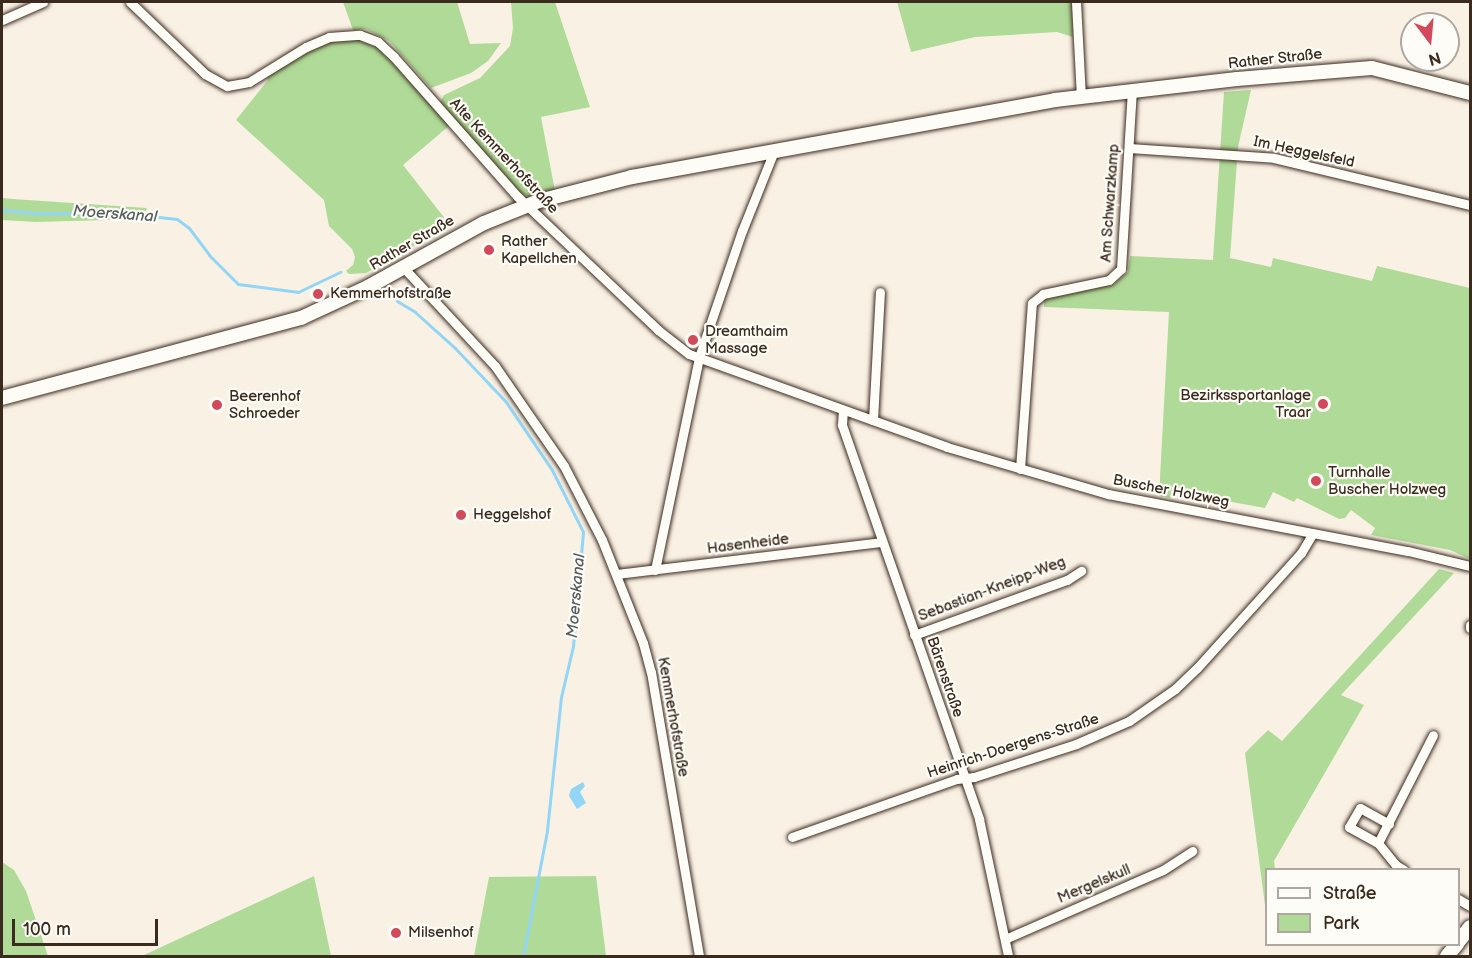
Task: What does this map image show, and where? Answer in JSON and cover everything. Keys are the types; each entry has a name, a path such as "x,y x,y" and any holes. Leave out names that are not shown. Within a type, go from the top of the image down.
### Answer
{"street":[{"path":"2,20 43,2"},
{"name":"Alte Kemmerhofstraße","path":"130,2 205,74 227,86 249,82 290,55 329,38 360,35 378,42 394,57 526,206 669,341 681,350 699,357"},
{"path":"1076,2 1081,96"},
{"name":"Rather Straße","path":"2,398 301,318 343,300 465,232 526,206 610,181 1081,96 1132,90 1357,68 1387,70 1470,93"},
{"name":"Am Schwarzkamp","path":"1020,469 1032,303 1043,294 1102,283 1118,273 1122,257 1132,90"},
{"name":"Im Heggelsfeld","path":"1129,148 1274,158 1470,205"},
{"path":"655,570 699,357 742,231 774,151"},
{"name":"Kemmerhofstraße","path":"404,267 495,366 522,403 564,466 603,540 643,643 651,672 699,957"},
{"path":"873,420 880,292"},
{"name":"Buscher Holzweg","path":"699,357 843,410 1020,469 1141,502 1313,533 1470,566"},
{"name":"Bärenstraße","path":"843,410 842,425 986,844 1008,957"},
{"name":"Heinrich-Doergens-Straße","path":"792,837 965,778 1086,740 1129,721 1154,705 1197,668 1301,554 1313,533"},
{"name":"Hasenheide","path":"616,574 882,542"},
{"name":"Sebastian-Kneipp-Weg","path":"914,635 1067,580 1081,571"},
{"path":"1378,843 1433,735"},
{"path":"1389,824 1360,808 1349,827 1378,843 1401,868"},
{"name":"Mergelskull","path":"1005,939 1163,870 1192,850"},
{"path":"1460,940 1470,927"}],"green space":[{"path":"343,2 457,2 470,44 501,43 488,61 471,73 431,88 389,41 366,29 353,30"},
{"path":"511,2 555,2 590,107 541,117 555,191 532,197 519,193 440,102 444,95 480,78 510,46 513,28"},
{"path":"897,2 1072,2 1073,37 1057,32 975,37 911,52"},
{"path":"358,39 383,51 450,125 403,165 450,225 366,273 349,274 346,271 353,265 355,257 352,249 329,226 324,200 236,120 268,80 267,76 281,65 307,50 331,41"},
{"name":"Bezirkssportanlage Traar","path":"1251,90 1238,147 1230,258 1271,267 1273,258 1372,281 1377,266 1470,288 1470,559 1450,550 1371,535 1375,528 1351,510 1345,518 1339,519 1297,498 1294,502 1273,492 1265,508 1171,491 1170,498 1159,496 1169,312 1044,307 1044,299 1114,284 1128,272 1130,256 1213,260 1224,92"},
{"path":"2,198 147,208 142,219 36,222 2,220"},
{"path":"1439,569 1454,573 1341,695 1364,705 1274,861 1275,868 1265,868 1265,905 1245,753 1268,730 1282,741"},
{"path":"2,862 14,870 26,891 48,956 2,956"},
{"path":"314,876 331,956 142,956"},
{"path":"596,876 606,956 474,956 489,877"}],"water":[{"path":"583,782 585,786 580,792 586,803 577,809 569,796 571,789"}],"waterway":[{"name":"Moerskanal","path":"2,210 38,213 124,213 177,219 189,228 209,255 238,284 298,292 340,272"},
{"name":"Moerskanal","path":"397,301 415,312 455,348 506,402 552,470 583,532 573,646 561,697 547,831 523,956"}],"place":[{"name":"Rather Kapellchen","path":"489,250"},
{"name":"Kemmerhofstraße","path":"318,294"},
{"name":"Dreamthaim Massage","path":"693,340"},
{"name":"Bezirkssportanlage Traar","path":"1323,404"},
{"name":"Beerenhof Schroeder","path":"217,405"},
{"name":"Turnhalle Buscher Holzweg","path":"1316,481"},
{"name":"Heggelshof","path":"461,515"},
{"name":"Milsenhof","path":"396,933"}]}
